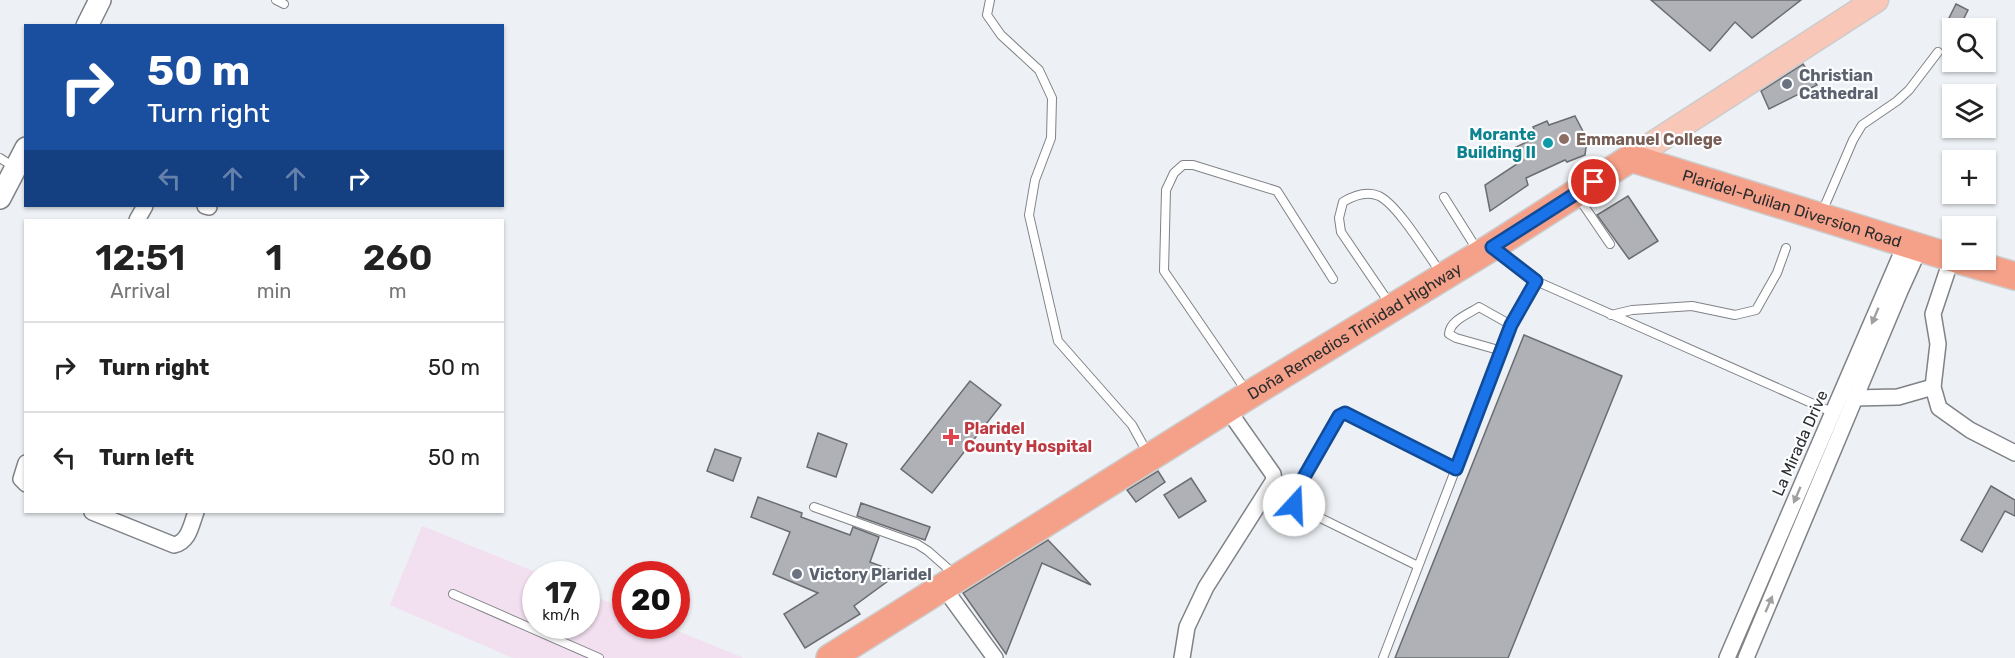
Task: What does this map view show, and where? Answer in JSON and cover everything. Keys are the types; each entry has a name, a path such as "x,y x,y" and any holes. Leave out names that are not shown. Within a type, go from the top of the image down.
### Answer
{"highway":[{"name":"Doña Remedios Trinidad Highway","path":"830,658 1486,251 1631,158"},
{"name":"Plaridel-Pulilan Diversion Road","path":"1631,158 1942,254"},
{"name":"Plaridel-Pulilan Diversion Road","path":"1995,270 2015,276"}],"main road":[{"name":"Doña Remedios Trinidad Highway","path":"1631,158 1876,0"}],"street":[{"path":"88,24 100,0"},
{"path":"0,198 8,163 24,150"},
{"name":"La Mirada Drive","path":"1746,658 1840,415 1913,245"},
{"path":"1950,270 1933,314 1938,344 1933,387 1939,408 1970,430 2015,453"},
{"name":"La Mirada Drive","path":"1727,658 1840,415 1854,398 1894,288"},
{"path":"1854,398 1898,397 1933,387"},
{"path":"1187,657 1187,627 1206,587 1274,480 1238,403"},
{"path":"94,513 174,545 186,539 196,513"},
{"path":"951,583 995,658"}],"lane":[{"path":"990,0 987,15 1001,35 1039,70 1052,98 1051,138 1035,180 1029,215 1058,341 1132,425 1150,458"},
{"path":"1820,217 1853,140 1862,125 1909,90 1938,52"},
{"path":"1238,403 1164,271 1166,190 1174,173 1183,165 1193,165 1277,191 1333,279"},
{"path":"1575,194 1610,244"},
{"path":"1392,308 1341,232 1339,218 1343,202 1352,196 1377,195 1391,205 1444,276"},
{"path":"1444,197 1486,251 1536,281 1840,415"},
{"path":"1611,315 1632,309 1692,306 1735,315 1756,310 1777,273 1786,248"},
{"path":"1383,658 1511,325 1536,281"},
{"path":"1502,351 1456,338 1449,334 1449,328 1479,308 1511,325"},
{"path":"1418,566 1294,505 1292,498 1339,416 1345,413 1456,469"},
{"path":"814,507 917,544 928,551 951,583"},
{"path":"453,594 599,658"}],"shaded area":[{"path":"422,526 522,566 522,639 600,639 600,598 612,604 612,639 690,639 690,636 744,658 513,658 390,605"}],"building":[{"path":"1651,0 1801,0 1752,38 1735,22 1710,51"},
{"path":"1956,4 1968,10 1964,18 1949,18"},
{"name":"Christian Cathedral","path":"1803,64 1817,85 1769,109 1761,91"},
{"path":"1575,116 1587,139 1585,155 1567,162 1565,160 1526,178 1528,185 1490,211 1485,185 1523,160 1516,147 1537,137 1533,127 1547,121 1549,125"},
{"path":"1628,196 1658,241 1629,259 1597,215"},
{"path":"1524,335 1622,376 1508,658 1395,658"},
{"name":"Plaridel County Hospital","path":"970,381 1001,405 932,493 901,469"},
{"path":"818,433 847,444 836,477 807,467"},
{"path":"715,449 741,458 733,481 707,471"},
{"path":"1158,471 1165,482 1136,502 1127,490"},
{"path":"1191,478 1206,501 1179,518 1164,495"},
{"path":"1991,486 2015,500 2015,516 2005,511 1982,552 1961,540"},
{"path":"758,497 802,513 801,517 850,535 853,527 879,537 870,562 899,573 854,606 860,614 805,648 784,614 818,593 773,574 790,532 751,517"},
{"path":"861,503 930,527 925,540 857,516"},
{"path":"1048,540 1091,585 1042,563 1006,654 963,593"}],"place":[{"name":"Christian Cathedral","path":"1787,84"},
{"name":"Emmanuel College","path":"1564,139"},
{"name":"Morante Building II","path":"1548,143"},
{"name":"Plaridel County Hospital","path":"951,437"},
{"name":"Victory Plaridel","path":"797,574"}],"route":[{"path":"1294,505 1292,498 1339,416 1345,413 1456,469 1511,325 1536,281 1492,247 1594,182"}]}
